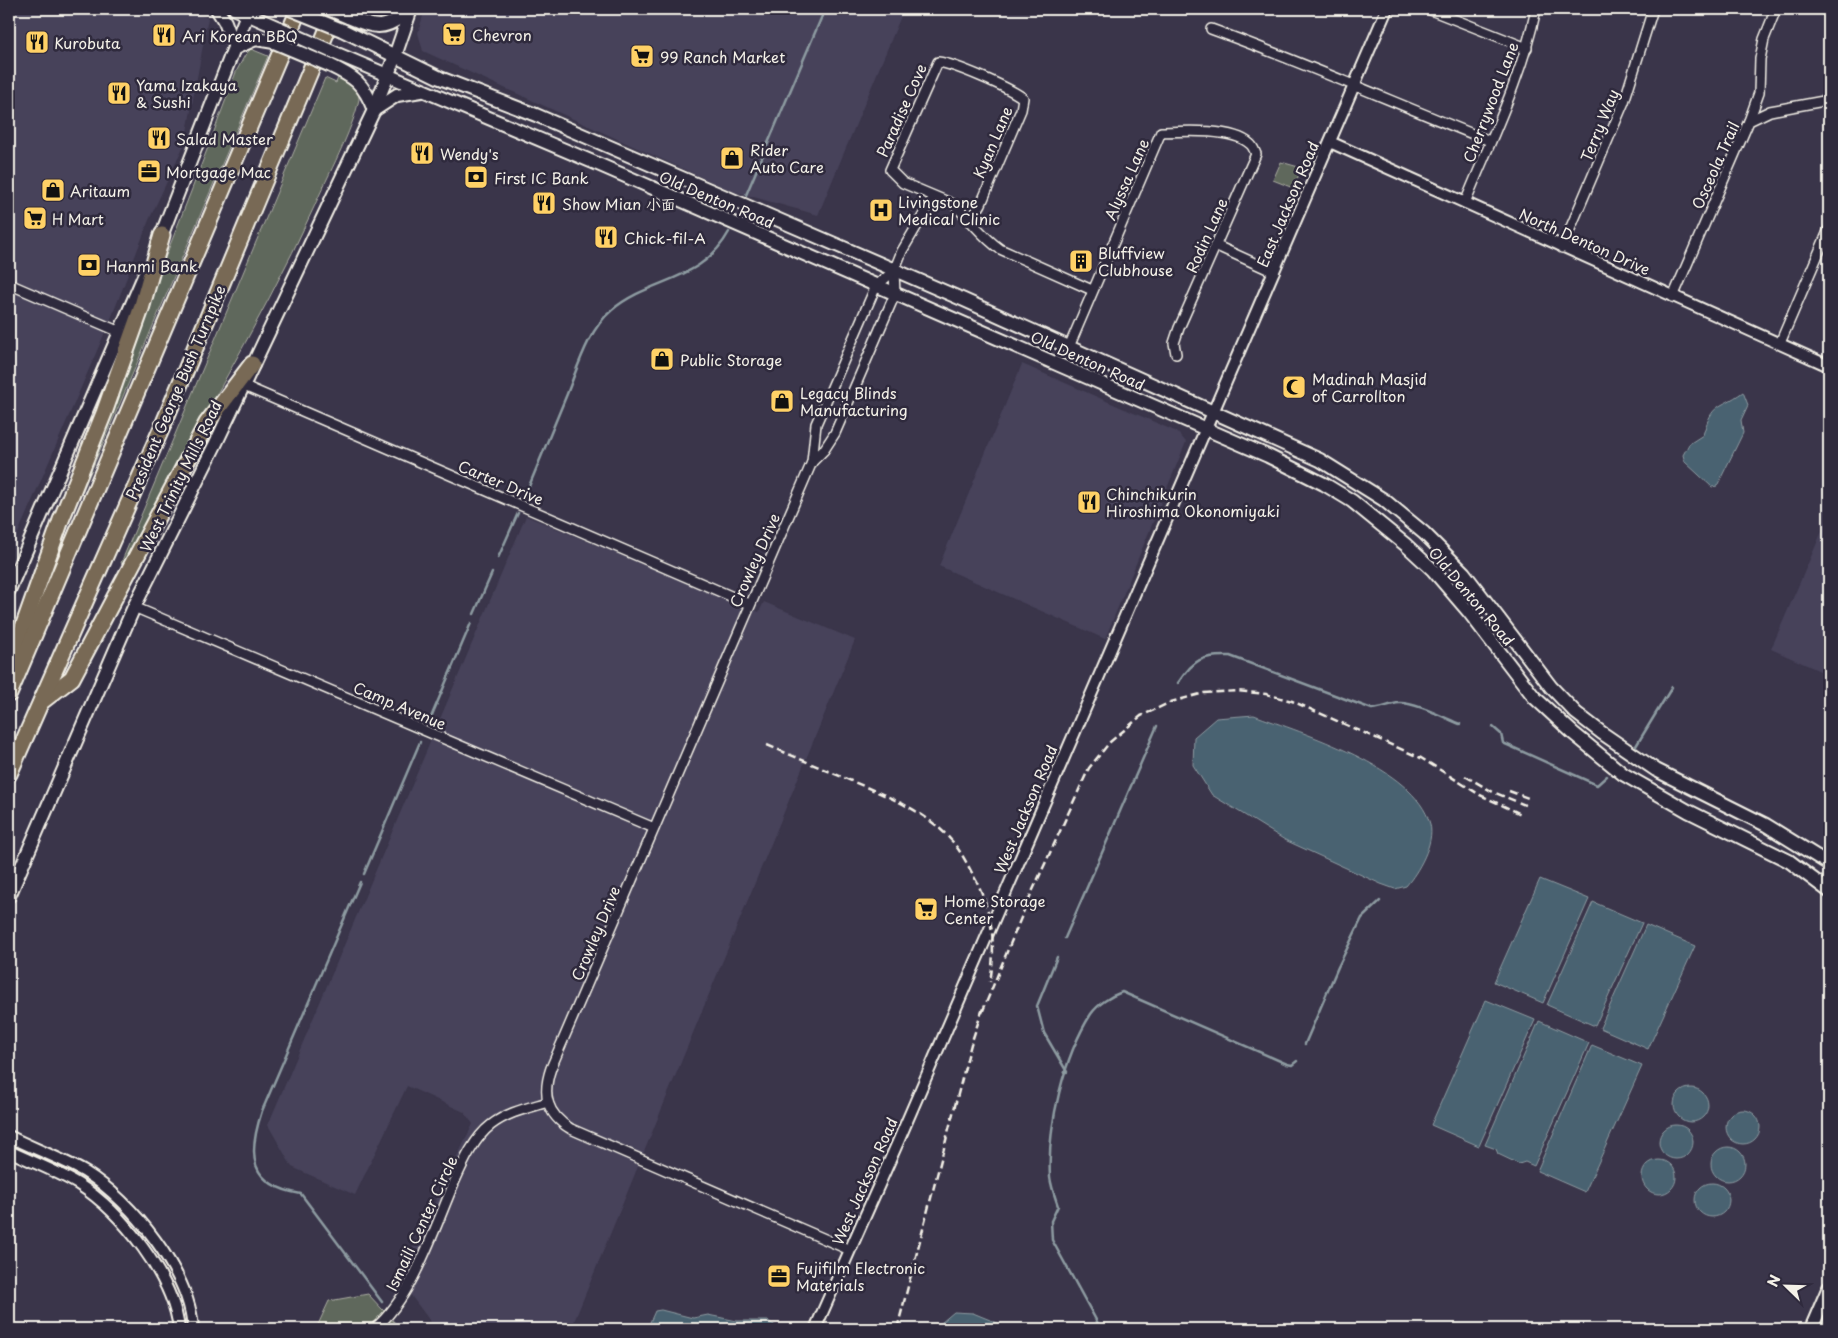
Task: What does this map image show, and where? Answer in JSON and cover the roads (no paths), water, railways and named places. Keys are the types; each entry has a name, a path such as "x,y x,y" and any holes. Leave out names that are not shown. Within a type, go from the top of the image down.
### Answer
{"highway":[{"path":"9,694 299,9"},
{"name":"President George Bush Turnpike","path":"9,774 342,13"},
{"path":"16,677 16,647 61,520 104,413 141,309 162,235"},
{"path":"40,703 72,678 207,423 252,364"}],"main road":[{"path":"217,9 225,22 235,48"},
{"name":"Old Denton Road","path":"235,9 248,12 335,53 528,134 1289,465 1324,484 1379,521 1433,570 1469,612 1534,697 1566,727 1623,774 1688,811 1789,861 1829,891"},
{"name":"Old Denton Road","path":"290,9 342,30 440,78 536,115 1068,346 1320,460 1384,500 1424,533 1464,573 1530,661 1576,712 1627,752 1682,784 1766,825 1829,863"},
{"path":"329,9 371,26 383,27 398,20 411,9"},
{"name":"West Trinity Mills Road","path":"9,896 134,606 216,443 374,110 411,9"},
{"path":"9,590 162,235 248,12"},
{"path":"235,48 256,39 274,42 329,65 351,76 360,83 367,93 374,110 397,95 423,90"},
{"path":"528,134 536,115"},
{"path":"646,186 654,166"},
{"path":"1514,673 1530,661"},
{"path":"1789,861 1811,867 1829,863"},
{"path":"1811,1329 1829,1287"}],"street":[{"name":"East Jackson Road","path":"1214,411 1387,9"},
{"path":"1428,9 1527,48"},
{"name":"Cherrywood Lane","path":"1465,203 1527,48 1536,9"},
{"name":"Terry Way","path":"1562,248 1624,102 1653,9"},
{"path":"1749,121 1759,93 1760,59 1764,39 1776,9"},
{"path":"1211,30 1282,55 1354,87 1490,141"},
{"name":"Kyan Lane","path":"938,62 960,69 1023,98 1021,110 981,204 970,222"},
{"name":"Paradise Cove","path":"934,197 903,183 890,170 938,62"},
{"name":"Osceola Trail","path":"1673,297 1749,121 1770,111 1829,100"},
{"name":"Rodin Lane","path":"1161,132 1210,131 1250,144 1256,154 1174,343 1176,354"},
{"name":"Alyssa Lane","path":"1068,346 1161,132"},
{"name":"North Denton Drive","path":"1330,142 1562,248 1829,366"},
{"path":"894,271 902,251 934,197 953,204 993,245 1092,290"},
{"path":"1780,344 1829,229"},
{"path":"1216,246 1274,272"},
{"name":"Crowley Drive","path":"548,1102 546,1085 551,1068 749,604 812,462 816,424 876,286 894,271"},
{"name":"Crowley Drive","path":"812,462 824,450 835,433 896,294 894,271"},
{"path":"9,284 120,332"},
{"name":"Carter Drive","path":"242,385 749,604"},
{"name":"West Jackson Road","path":"815,1329 1214,411"},
{"name":"Camp Avenue","path":"134,606 654,828"},
{"path":"548,1102 558,1121 570,1129 850,1250"},
{"name":"Ismaili Center Circle","path":"374,1329 406,1292 464,1160 489,1126 514,1112 548,1102"},
{"path":"9,1136 86,1173 120,1200 139,1222 180,1278 187,1295 193,1329"},
{"path":"9,1151 78,1184 111,1211 158,1269 176,1310 179,1329"},
{"path":"78,1184 86,1173"},
{"path":"111,1211 120,1200"},
{"path":"130,1233 139,1222"}],"water":[{"path":"1743,392 1748,405 1741,420 1743,433 1717,486 1712,487 1685,462 1683,455 1689,444 1703,435 1713,411"},
{"path":"1254,715 1327,742 1354,755 1380,769 1403,785 1420,804 1430,824 1430,840 1416,873 1406,886 1395,889 1381,884 1285,840 1212,795 1193,765 1194,737 1216,718"},
{"path":"1540,879 1589,899 1543,1003 1494,982"},
{"path":"1593,902 1642,923 1595,1026 1547,1005"},
{"path":"1646,925 1695,946 1648,1049 1600,1028"},
{"path":"1486,1000 1535,1020 1479,1146 1431,1125"},
{"path":"1539,1021 1589,1043 1534,1166 1525,1162 1519,1164 1498,1154 1496,1149 1485,1145"},
{"path":"1592,1045 1642,1066 1585,1192 1537,1171"},
{"path":"1691,1088 1698,1089 1703,1093 1707,1098 1707,1112 1703,1117 1698,1121 1691,1122 1684,1121 1679,1117 1675,1112 1674,1105 1675,1098 1679,1093 1684,1089"},
{"path":"1743,1110 1750,1111 1755,1115 1759,1120 1759,1134 1755,1139 1750,1143 1743,1144 1736,1143 1731,1139 1727,1134 1726,1127 1727,1120 1731,1115 1736,1111"},
{"path":"1676,1125 1683,1126 1688,1130 1692,1135 1692,1149 1688,1154 1683,1158 1676,1159 1669,1158 1664,1154 1660,1149 1659,1142 1660,1135 1664,1130 1669,1126"},
{"path":"1728,1147 1735,1148 1740,1152 1744,1157 1744,1171 1740,1176 1735,1180 1728,1181 1721,1180 1716,1176 1712,1171 1711,1164 1712,1157 1716,1152 1721,1148"},
{"path":"1659,1160 1666,1161 1671,1165 1675,1170 1675,1184 1671,1189 1666,1193 1659,1194 1652,1193 1647,1189 1643,1184 1642,1177 1643,1170 1647,1165 1652,1161"},
{"path":"1712,1183 1719,1184 1724,1188 1728,1193 1728,1207 1724,1212 1719,1216 1712,1217 1705,1216 1700,1212 1696,1207 1695,1200 1696,1193 1700,1188 1705,1184"},
{"path":"661,1310 693,1318 708,1315 737,1321 768,1321 780,1329 647,1329 655,1311"},
{"path":"954,1312 973,1313 1012,1329 939,1329 941,1323"}],"waterway":[{"path":"746,195 825,9"},
{"path":"525,496 585,349 596,328 612,310 627,299 675,278 704,261 718,249 729,232"},
{"path":"498,558 518,513"},
{"path":"474,614 492,573"},
{"path":"429,722 471,623"},
{"path":"1178,683 1189,669 1200,660 1212,656 1230,656 1372,709 1406,703 1460,724"},
{"path":"1636,746 1672,687"},
{"path":"1065,938 1157,726"},
{"path":"1493,727 1501,734 1503,743 1597,785 1607,776"},
{"path":"364,874 420,742"},
{"path":"360,882 262,1111 254,1142 254,1155 256,1166 262,1176 271,1184 284,1190 301,1194 382,1302"},
{"path":"1305,1044 1338,967 1362,918 1380,901"},
{"path":"1057,957 1037,1006 1044,1033 1067,1072"},
{"path":"1101,1329 1052,1240 1051,1221 1058,1206 1050,1177 1050,1157 1051,1136 1059,1092 1073,1050 1091,1014 1105,1001 1122,992 1287,1064 1292,1065 1297,1061"},
{"path":"401,1323 404,1329"}],"railway":[{"path":"982,1013 1027,903 1089,768 1110,742 1141,716 1171,702 1204,693 1238,691 1266,694 1292,701 1421,758 1480,795 1521,814"},
{"path":"767,745 906,806 930,821 951,840 977,882 987,906 993,943 990,982"},
{"path":"1465,776 1493,792 1525,805"},
{"path":"1509,791 1528,798"},
{"path":"897,1329 971,1044 983,1008"}],"place":[{"name":"Chevron","path":"454,34"},
{"name":"Ari Korean BBQ","path":"164,35"},
{"name":"Kurobuta","path":"37,42"},
{"name":"99 Ranch Market","path":"642,56"},
{"name":"Yama Izakaya & Sushi","path":"119,93"},
{"name":"Salad Master","path":"159,138"},
{"name":"Wendy's","path":"422,153"},
{"name":"Rider Auto Care","path":"732,158"},
{"name":"Mortgage Mac","path":"149,171"},
{"name":"First IC Bank","path":"476,177"},
{"name":"Aritaum","path":"53,190"},
{"name":"Show Mian 小面","path":"544,203"},
{"name":"Livingstone Medical Clinic","path":"881,210"},
{"name":"H Mart","path":"35,218"},
{"name":"Chick-fil-A","path":"606,237"},
{"name":"Bluffview Clubhouse","path":"1081,261"},
{"name":"Hanmi Bank","path":"89,265"},
{"name":"Public Storage","path":"662,359"},
{"name":"Madinah Masjid of Carrollton","path":"1294,387"},
{"name":"Legacy Blinds Manufacturing","path":"782,401"},
{"name":"Chinchikurin Hiroshima Okonomiyaki","path":"1089,502"},
{"name":"Home Storage Center","path":"926,909"},
{"name":"Fujifilm Electronic Materials","path":"779,1276"}]}
